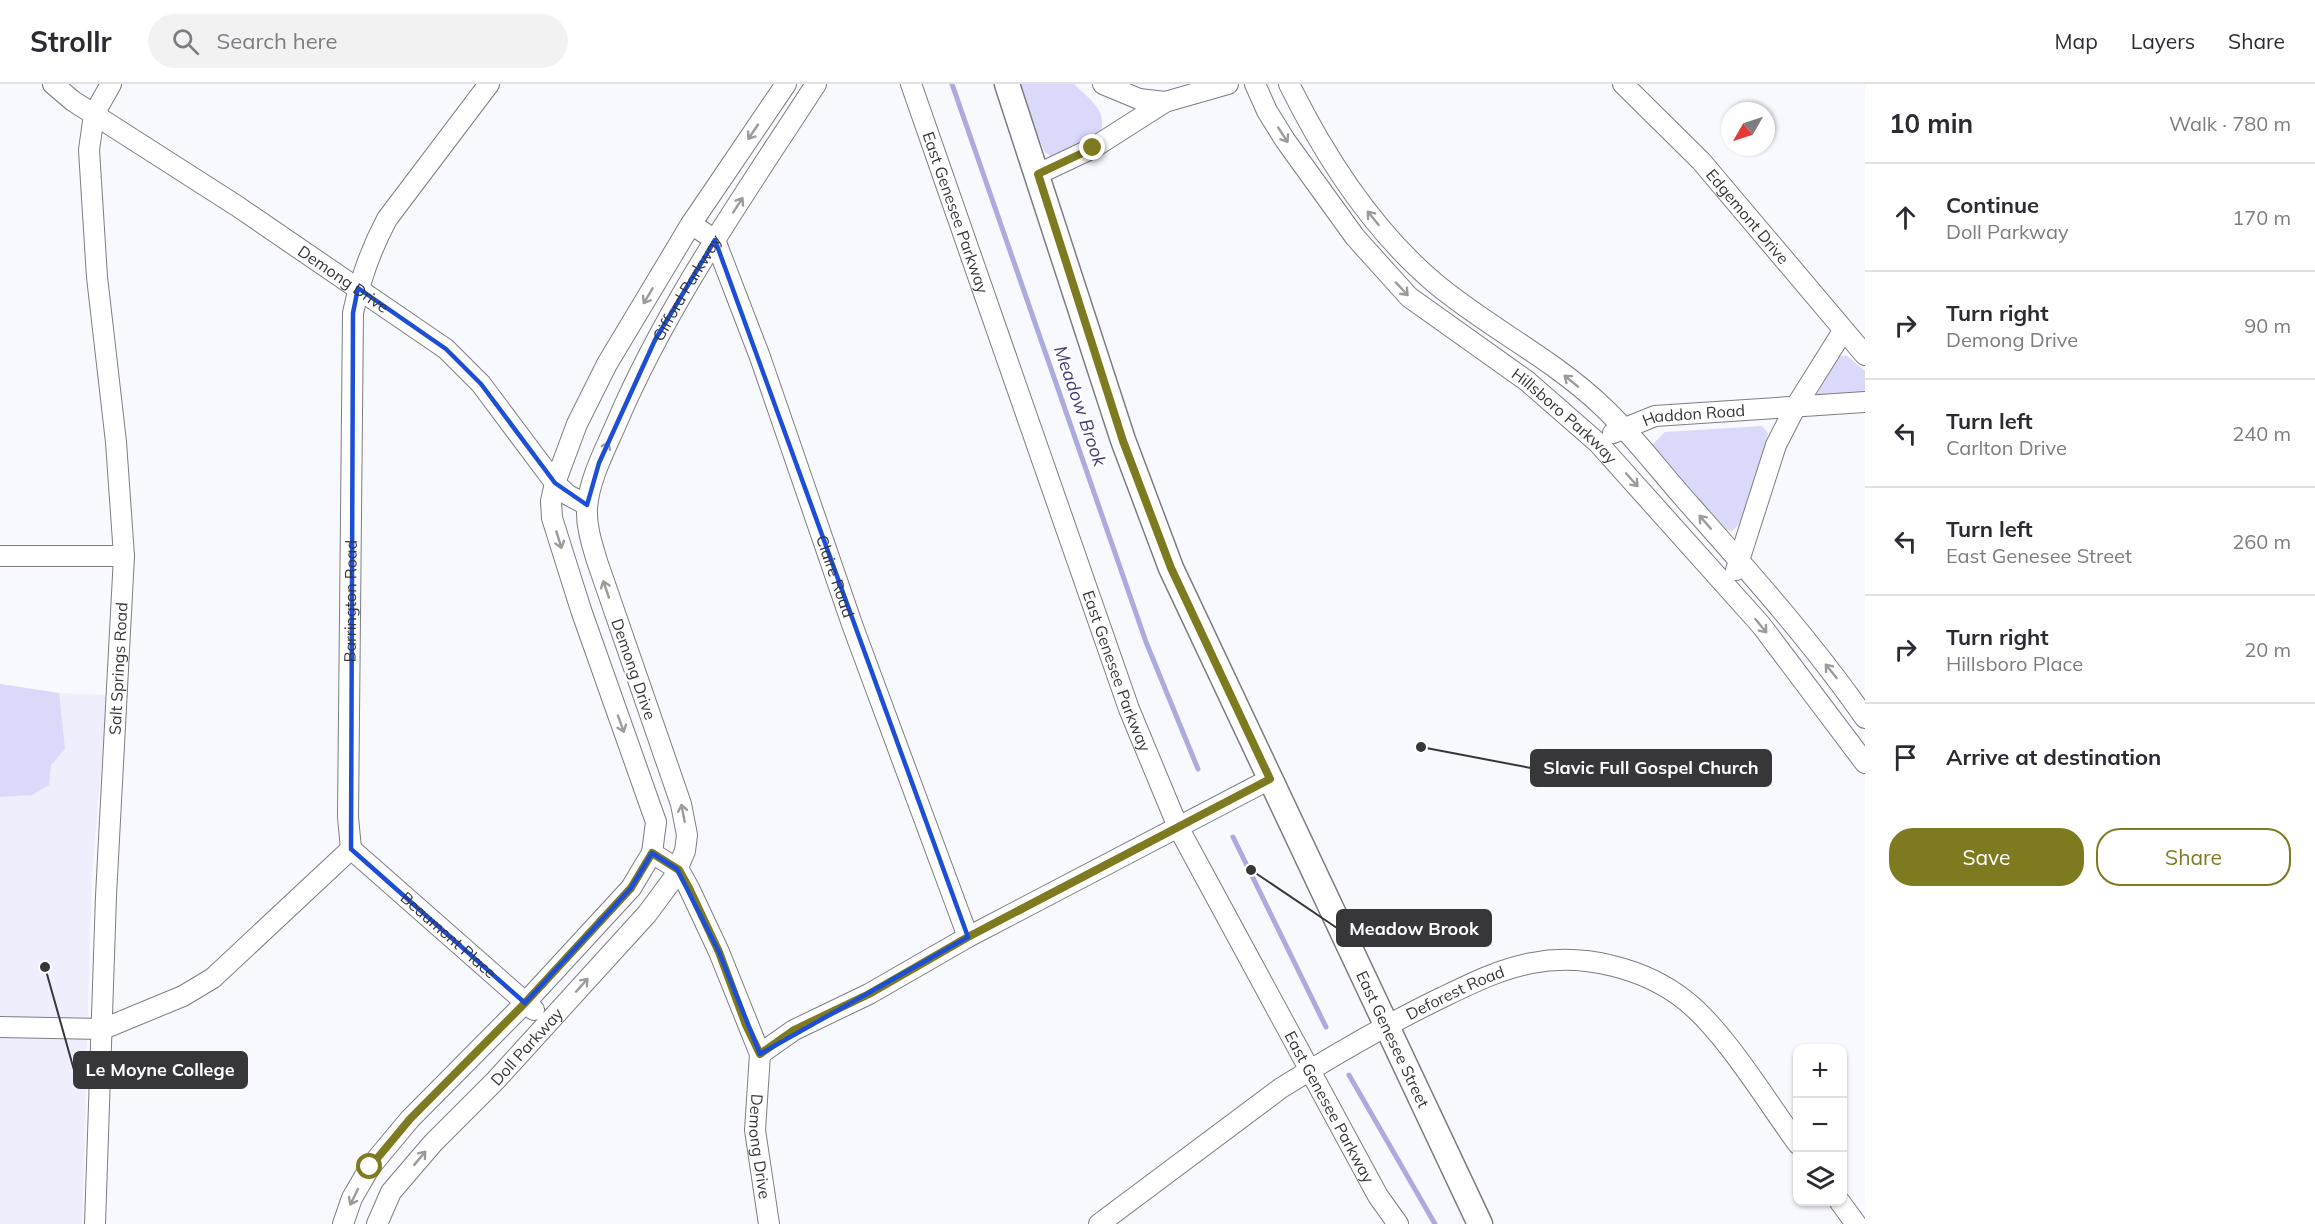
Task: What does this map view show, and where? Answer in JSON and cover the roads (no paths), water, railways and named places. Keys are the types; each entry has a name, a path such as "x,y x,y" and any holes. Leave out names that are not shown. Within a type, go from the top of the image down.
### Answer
{"main road":[{"name":"East Genesee Street","path":"1007,84 1123,441 1171,568 1480,1224"}],"street":[{"name":"Demong Drive","path":"53,84 94,114 237,206 358,288 453,356 481,384 555,483 568,495 587,506 587,522 597,561 681,804 687,835 679,870 719,952 746,1025 760,1054 755,1130 769,1224"},
{"path":"94,114 111,84"},
{"name":"Barrington Road","path":"351,849 348,817 353,313 358,288 375,242 387,219 489,84"},
{"name":"Gifford Parkway","path":"555,483 577,424 607,364 691,224 786,84"},
{"name":"Gifford Parkway","path":"587,506 599,463 651,349 677,300 816,84"},
{"name":"East Genesee Parkway","path":"911,84 1129,709 1178,827 1378,1196 1398,1224"},
{"path":"1103,84 1139,99 1165,102"},
{"path":"1038,174 1093,148 1165,102 1228,84"},
{"name":"Hillsboro Parkway","path":"1255,84 1267,111 1285,140 1349,228 1409,297 1527,381 1598,443 1768,634 1865,763"},
{"name":"Hillsboro Parkway","path":"1289,84 1351,188 1411,260 1435,283 1561,372 1604,407 1739,561 1838,680 1865,718"},
{"name":"Edgemont Drive","path":"1623,84 1701,161 1865,355"},
{"name":"Salt Springs Road","path":"94,114 88,150 97,277 116,442 124,556 106,896 95,1224"},
{"path":"691,224 715,240"},
{"name":"Claire Road","path":"715,240 760,357 853,627 968,937"},
{"path":"1730,589 1776,445 1796,406 1843,331"},
{"name":"Haddon Road","path":"1598,443 1622,428 1655,416 1865,402"},
{"name":"Demong Drive","path":"555,483 551,501 552,518 581,610 656,822 652,853"},
{"path":"0,556 124,556"},
{"path":"760,1054 794,1030 869,994 968,937 1270,779"},
{"path":"0,1027 103,1029 183,996 213,978 351,849"},
{"name":"Beaumont Place","path":"351,849 548,1022"},
{"path":"652,853 679,870"},
{"name":"Doll Parkway","path":"343,1224 352,1198 370,1167 410,1119 525,1003 631,888 652,853"},
{"name":"Doll Parkway","path":"377,1224 392,1192 405,1176 647,914 679,870"},
{"name":"Deforest Road","path":"1099,1224 1281,1088 1309,1070 1386,1024 1485,977 1531,963 1561,960 1593,963 1640,974 1661,984 1688,1002 1723,1042 1793,1138"},
{"path":"1843,1206 1856,1224"}],"waterway":[{"name":"Meadow Brook","path":"952,84 1146,642 1198,769"},
{"name":"Meadow Brook","path":"1233,837 1326,1027"},
{"name":"Meadow Brook","path":"1349,1075 1435,1224"}],"place":[{"name":"Slavic Full Gospel Church","path":"1421,747"},
{"name":"Meadow Brook","path":"1251,870"},
{"name":"Le Moyne College","path":"45,967"}]}
